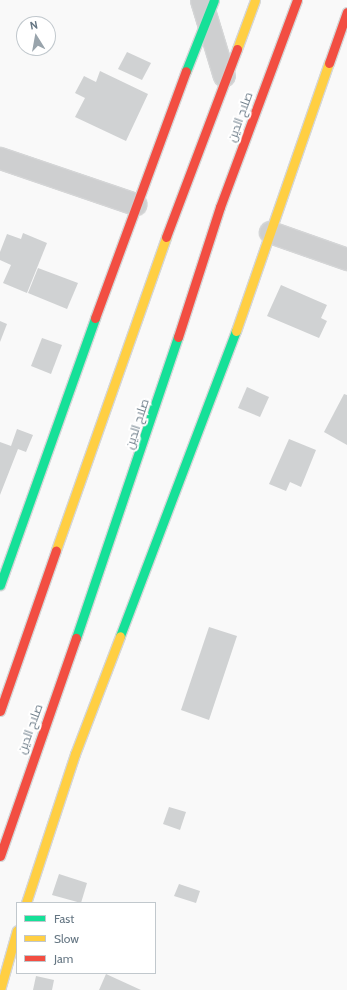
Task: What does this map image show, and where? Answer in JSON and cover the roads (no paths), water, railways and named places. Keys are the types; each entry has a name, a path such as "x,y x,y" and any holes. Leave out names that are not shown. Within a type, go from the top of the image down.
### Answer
{"main road":[{"path":"0,711 224,76 255,0"},
{"name":"صلاح الدين","path":"0,856 141,453 220,207 297,0"},
{"path":"0,584 207,6"},
{"path":"26,902 75,754 227,356 347,12"},
{"path":"0,990 16,934"}],"street":[{"path":"207,6 224,76"},
{"path":"0,158 135,204"},
{"path":"270,232 347,259"}]}
